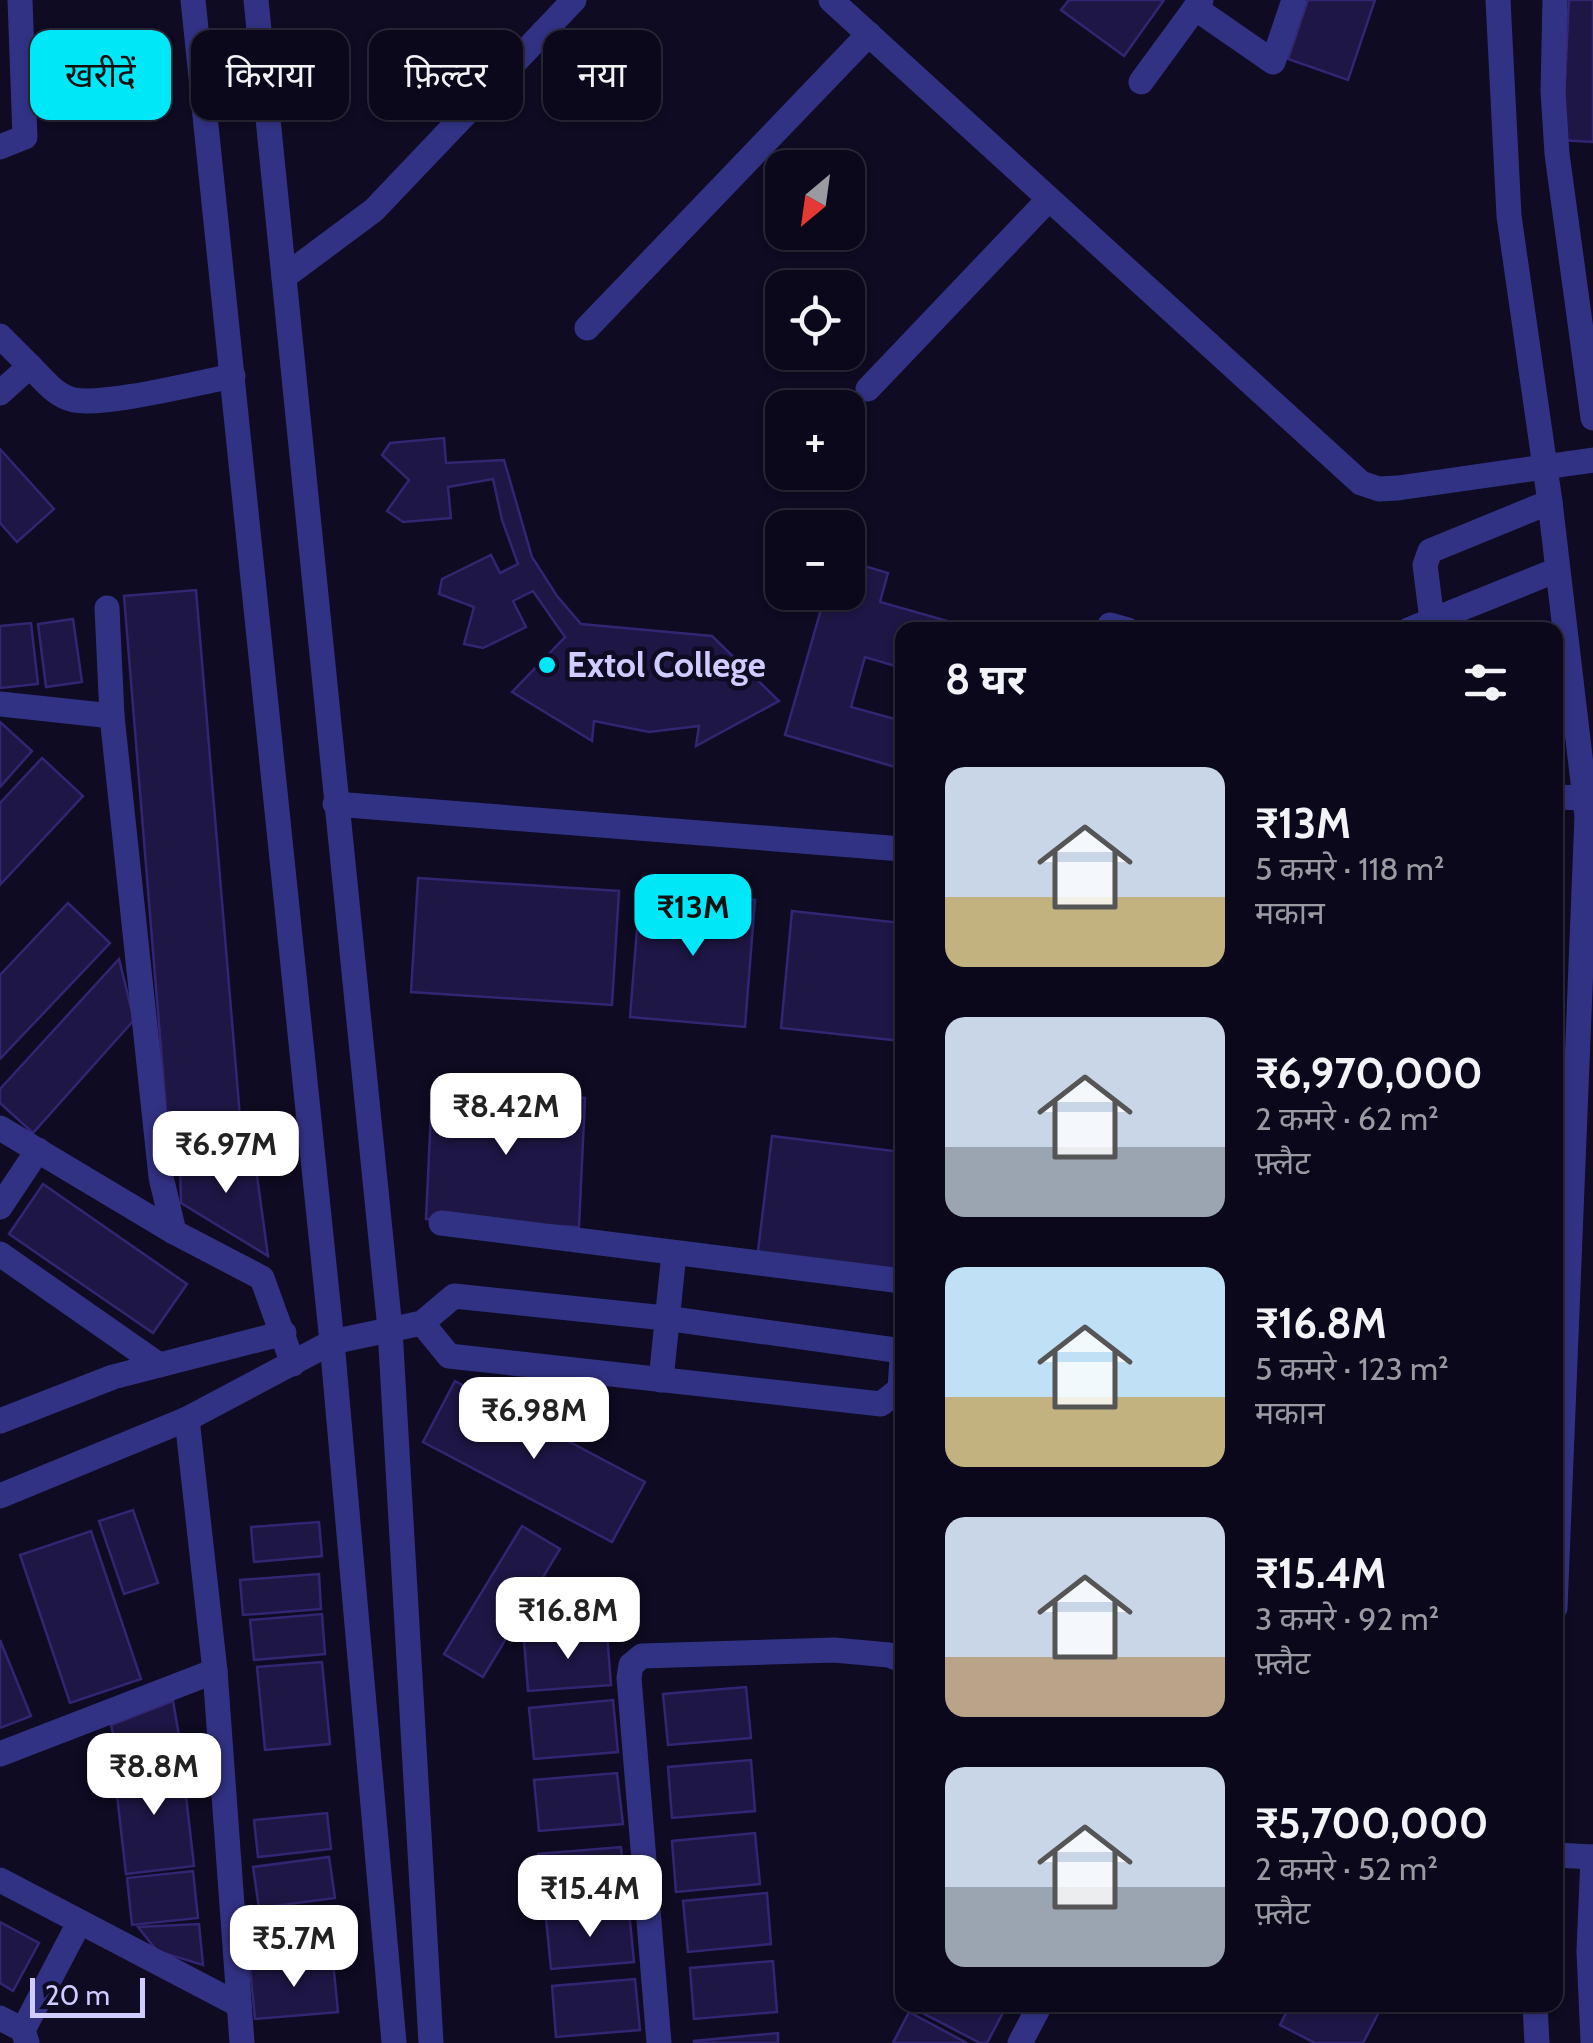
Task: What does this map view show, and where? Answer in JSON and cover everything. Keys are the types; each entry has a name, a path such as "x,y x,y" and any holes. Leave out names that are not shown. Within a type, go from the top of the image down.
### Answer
{"street":[{"path":"0,146 25,138 20,0"},
{"path":"193,0 332,1342 394,2043"},
{"path":"256,0 390,1330 430,2043"},
{"path":"284,278 359,225 574,0"},
{"path":"831,0 1361,483 1379,489 1398,488 1593,460"},
{"path":"1141,82 1198,4 1273,62 1294,0"},
{"path":"1498,0 1509,216 1550,502 1590,839 1584,1113 1563,1471"},
{"path":"1555,0 1556,154 1593,418"},
{"path":"587,328 869,34"},
{"path":"868,389 1049,198"},
{"path":"0,336 54,391 72,400 98,400 232,376"},
{"path":"0,393 30,366"},
{"path":"1420,622 1425,564 1430,551 1550,502"},
{"path":"1427,622 1557,570"},
{"path":"107,608 112,716 161,1177 174,1232"},
{"path":"0,704 112,716"},
{"path":"1563,798 1585,798"},
{"path":"335,804 895,848"},
{"path":"0,1128 174,1232 262,1278 292,1364"},
{"path":"0,1207 38,1150"},
{"path":"441,1223 895,1280"},
{"path":"0,1254 159,1365"},
{"path":"661,1380 674,1254"},
{"path":"0,1496 187,1419 332,1342 422,1323 454,1296 666,1318 895,1350"},
{"path":"422,1323 449,1356 881,1404 895,1392"},
{"path":"0,1420 112,1377 284,1333"},
{"path":"187,1419 214,1671 242,2043"},
{"path":"659,2043 629,1678 632,1665 642,1656 834,1650 895,1657"},
{"path":"0,1754 214,1671"},
{"path":"1563,1855 1593,1857 1589,1950 1593,2042"},
{"path":"0,1880 239,2005"},
{"path":"17,2030 79,1924"},
{"path":"1020,2043 1036,2012"},
{"path":"1536,2012 1538,2043"}],"building":[{"path":"1069,0 1164,0 1124,56 1061,10"},
{"path":"1308,0 1375,0 1348,80 1288,59"},
{"path":"1569,0 1593,0 1593,142 1562,140"},
{"path":"444,438 446,463 504,460 532,557 581,624 712,636 779,701 696,746 699,726 649,732 594,721 592,741 512,692 565,637 533,591 513,601 526,627 483,648 464,644 474,607 439,594 442,579 491,555 500,573 518,564 493,479 448,487 451,518 403,522 387,511 409,480 382,455 390,443"},
{"path":"0,449 54,509 17,542 0,523"},
{"path":"865,566 888,573 880,602 951,622 895,622 895,666 865,657 851,707 895,719 895,767 785,735 821,610 865,610"},
{"path":"196,590 242,1141 169,1147 124,596"},
{"path":"73,619 82,682 46,687 38,624"},
{"path":"31,623 38,684 0,688 0,626"},
{"path":"0,722 32,751 0,787"},
{"path":"42,758 83,796 0,885 0,803"},
{"path":"418,878 619,891 612,1005 411,992"},
{"path":"640,891 755,900 745,1027 630,1017"},
{"path":"68,903 110,943 0,1059 0,975"},
{"path":"792,911 895,922 895,1040 781,1028"},
{"path":"119,959 134,1020 33,1133 0,1103 0,1089"},
{"path":"432,1090 585,1098 579,1227 426,1219"},
{"path":"772,1136 895,1151 895,1276 757,1259"},
{"path":"254,1154 268,1256 181,1203 180,1162"},
{"path":"43,1184 187,1284 153,1333 9,1234"},
{"path":"455,1381 645,1482 612,1542 423,1442"},
{"path":"133,1510 158,1583 124,1594 99,1521"},
{"path":"319,1522 322,1556 254,1562 251,1527"},
{"path":"522,1526 560,1549 483,1677 444,1654"},
{"path":"91,1531 141,1679 70,1703 20,1555"},
{"path":"319,1574 321,1609 243,1615 240,1580"},
{"path":"322,1614 325,1654 254,1660 250,1620"},
{"path":"607,1633 611,1685 528,1691 524,1640"},
{"path":"0,1640 31,1716 0,1728"},
{"path":"322,1662 330,1744 265,1750 257,1667"},
{"path":"746,1687 751,1738 668,1745 663,1694"},
{"path":"613,1700 618,1752 534,1759 529,1708"},
{"path":"173,1701 182,1753 120,1763 111,1725"},
{"path":"751,1760 755,1811 672,1818 668,1767"},
{"path":"182,1761 194,1866 126,1874 114,1769"},
{"path":"617,1773 623,1824 539,1831 534,1780"},
{"path":"327,1813 331,1849 258,1857 254,1820"},
{"path":"755,1833 760,1884 676,1892 672,1841"},
{"path":"621,1847 626,1898 543,1905 538,1854"},
{"path":"329,1857 335,1898 259,1908 253,1867"},
{"path":"193,1871 198,1918 132,1925 127,1878"},
{"path":"767,1893 771,1944 688,1952 683,1901"},
{"path":"629,1911 634,1962 551,1969 546,1918"},
{"path":"0,1922 39,1943 13,1991 0,1983"},
{"path":"199,1924 203,1965 157,1951 138,1927"},
{"path":"333,1961 338,2012 255,2019 250,1968"},
{"path":"773,1961 777,2012 694,2019 690,1968"},
{"path":"635,1979 640,2030 556,2037 552,1986"},
{"path":"909,2012 967,2043 893,2043"},
{"path":"921,2012 1003,2012 987,2043"},
{"path":"1286,2012 1379,2012 1363,2043 1315,2043 1280,2025"},
{"path":"778,2033 778,2043 694,2043 694,2041"}],"place":[{"name":"Extol College","path":"547,665"}]}
